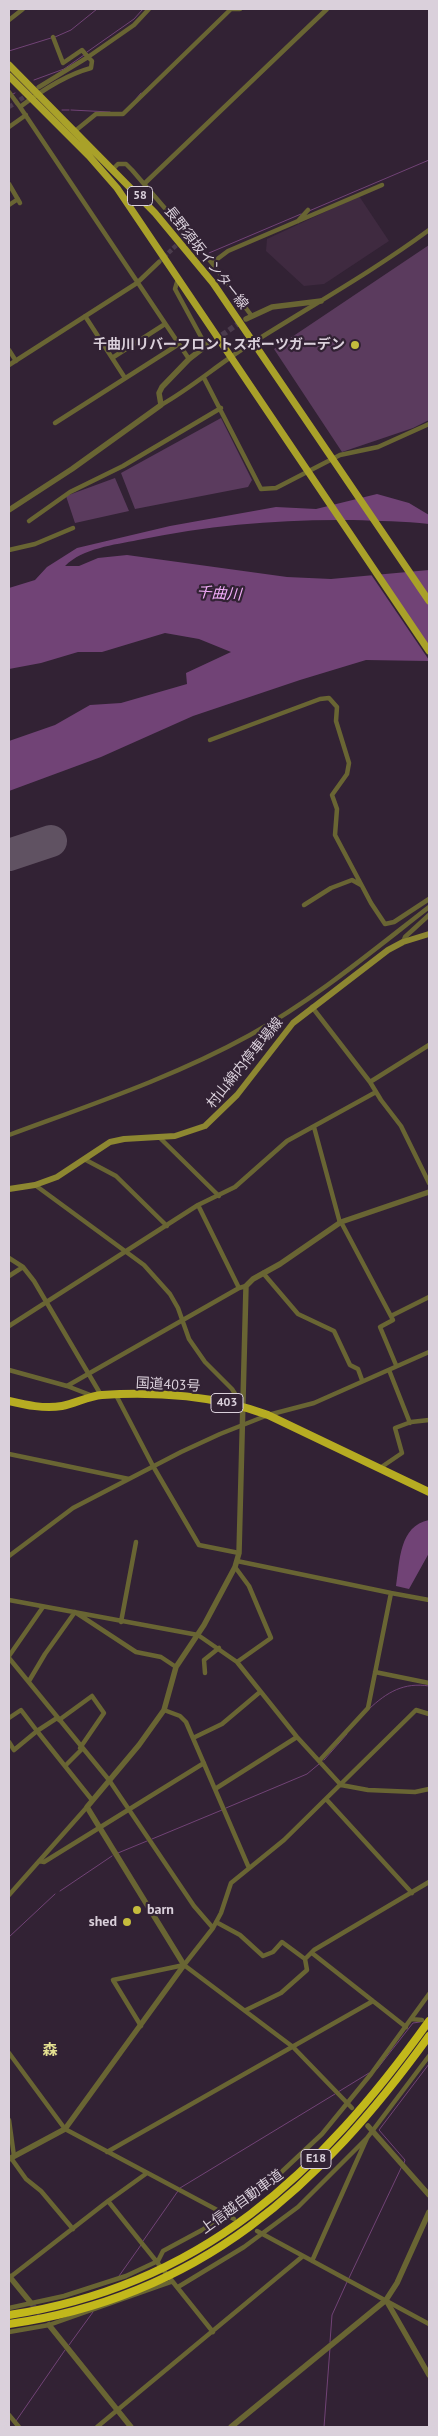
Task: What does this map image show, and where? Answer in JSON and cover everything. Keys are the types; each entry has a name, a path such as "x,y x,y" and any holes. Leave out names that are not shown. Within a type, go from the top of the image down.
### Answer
{"highway":[{"name":"国道403号","path":"9,1400 33,1406 49,1407 63,1406 98,1395 116,1395 181,1397 242,1405 268,1415 429,1492"},
{"name":"上信越自動車道","path":"9,2315 46,2308 94,2295 135,2280 172,2263 238,2224 311,2164 375,2093 425,2020"},
{"name":"上信越自動車道","path":"9,2324 48,2317 138,2289 176,2272 244,2231 304,2183 355,2130 429,2036"}],"main road":[{"name":"長野須坂インター線","path":"9,65 39,90 75,131 155,213 191,256 256,343 429,601"},
{"name":"58","path":"9,76 104,171 429,651"},
{"name":"村山綿内停車場線","path":"9,1189 35,1185 57,1177 110,1142 124,1139 160,1138 193,1132 205,1126 216,1118 236,1095 293,1023 388,950 403,942 429,934"}],"street":[{"path":"9,20 23,9"},
{"path":"20,107 86,54 134,25 149,9"},
{"path":"75,131 96,114 123,114 231,9 240,9"},
{"path":"144,184 325,10"},
{"path":"39,90 78,71 91,68 92,61 82,50 63,63 53,38"},
{"path":"11,94 189,359"},
{"path":"9,126 26,116"},
{"path":"113,169 118,164 126,164 212,263 249,317 272,307 321,301"},
{"path":"9,184 19,201 9,204"},
{"path":"212,263 228,251 382,185"},
{"path":"297,222 308,210"},
{"path":"9,510 72,469 161,405 427,234 429,230"},
{"path":"9,365 137,283 159,262"},
{"path":"161,405 159,393 162,387 189,359 209,344 175,289 178,279"},
{"path":"85,316 125,378"},
{"path":"112,358 165,324"},
{"path":"55,422 179,344"},
{"path":"9,350 16,361"},
{"path":"204,378 261,489 276,488 340,456 378,447 429,424"},
{"path":"29,521 70,492 123,466 221,408"},
{"path":"9,550 35,544 73,528"},
{"path":"210,740 320,699 329,698 337,707 336,721 349,763 347,774 332,795 337,809 335,835 385,924 394,922 429,899"},
{"path":"304,905 331,888 352,880 364,888"},
{"path":"9,1135 166,1076 251,1034 301,1004 429,907"},
{"path":"403,942 405,937 429,915"},
{"path":"312,1007 370,1082 409,1139 429,1183"},
{"path":"370,1082 429,1045"},
{"path":"9,1326 198,1205 235,1187 279,1147 376,1092"},
{"path":"314,1127 341,1223 393,1320 380,1327 396,1365"},
{"path":"160,1138 219,1196"},
{"path":"84,1159 116,1176 167,1226"},
{"path":"35,1185 144,1266 170,1294 182,1318 185,1331 205,1362 232,1389 242,1405"},
{"path":"67,1386 182,1318 246,1286 253,1279 341,1223 429,1192"},
{"path":"198,1205 239,1288"},
{"path":"9,1258 23,1267 34,1281 89,1374 98,1395"},
{"path":"9,1276 23,1267"},
{"path":"263,1273 298,1314 334,1331 350,1365 358,1369 362,1380"},
{"path":"9,1895 139,1745 164,1710 176,1667 189,1644 198,1635 235,1568 240,1554 246,1286"},
{"path":"391,1316 429,1297"},
{"path":"9,1556 73,1508 153,1466 242,1425 268,1415 314,1403 362,1380 429,1352"},
{"path":"9,1370 98,1395"},
{"path":"389,1370 410,1423"},
{"path":"116,1395 153,1466 199,1546 240,1554"},
{"path":"380,1468 402,1453 395,1428 429,1420"},
{"path":"9,1454 129,1479"},
{"path":"121,1622 136,1542"},
{"path":"237,1561 429,1600"},
{"path":"235,1568 249,1586 271,1638 237,1662"},
{"path":"320,1760 368,1708 391,1592"},
{"path":"9,1600 198,1635 237,1662 298,1737 341,1784 368,1790 415,1792 429,1789"},
{"path":"43,1607 9,1657 81,1748 109,1780 194,1906 213,1928"},
{"path":"75,1612 136,1652 161,1657 176,1667"},
{"path":"29,1681 45,1654 75,1612"},
{"path":"205,1673 204,1660 219,1648"},
{"path":"375,1672 429,1683"},
{"path":"193,1738 222,1724 260,1692"},
{"path":"9,1742 14,1750 37,1731 92,1696 104,1713 81,1748 65,1766"},
{"path":"9,1718 21,1710 92,1800"},
{"path":"164,1710 183,1718 249,1868"},
{"path":"11,2158 64,2129 213,1928 230,1883 284,1840 416,1710 429,1714"},
{"path":"215,1789 298,1737"},
{"path":"39,1861 44,1862 204,1763"},
{"path":"326,1800 412,1893"},
{"path":"87,1807 98,1828 184,1965 294,2048 352,2108"},
{"path":"305,1959 429,1882"},
{"path":"216,1922 240,1935 263,1956 273,1952 282,1942 305,1959 306,1970 281,1993 246,2010"},
{"path":"312,1953 406,2027"},
{"path":"141,2026 113,1980 184,1965"},
{"path":"9,2308 101,2285 158,2261 164,2251 226,2215 274,2179 322,2134 348,2103 429,1994"},
{"path":"107,2152 373,2002"},
{"path":"411,2019 425,2020"},
{"path":"9,2053 64,2129 234,2219"},
{"path":"312,2261 370,2128 429,2056"},
{"path":"9,2120 11,2158 26,2179 41,2191 73,2229"},
{"path":"370,2128 429,2195"},
{"path":"178,2287 262,2234 298,2207 366,2138"},
{"path":"31,2304 9,2277 147,2173"},
{"path":"108,2201 158,2261 171,2282 178,2287 213,2332"},
{"path":"231,2427 386,2300 397,2282 429,2212"},
{"path":"257,2231 429,2324"},
{"path":"97,2427 303,2256"},
{"path":"9,2332 49,2325 171,2282"},
{"path":"386,2300 429,2375"},
{"path":"49,2325 131,2427"},
{"path":"9,2414 19,2427"}],"shaded area":[{"path":"359,196 389,241 324,284 304,286 266,251 267,239"},
{"name":"千曲川リバーフロントスポーツガーデン","path":"429,245 429,420 413,428 342,452 274,349"},
{"path":"221,418 252,480 248,487 135,509 121,473"},
{"path":"115,478 129,511 75,523 66,496"}],"water":[{"name":"千曲川","path":"377,494 409,503 429,515 429,524 391,521 326,520 272,522 192,530 99,548 81,555 65,566 79,566 98,558 127,555 287,577 331,579 429,570 429,661 366,660 300,680 193,716 101,757 9,791 9,741 55,725 90,705 121,703 187,684 186,673 231,652 199,639 165,633 102,652 78,652 41,663 9,669 9,588 35,580 47,567 77,548 170,526 276,507 316,509"},
{"path":"429,1520 429,1553 409,1589 396,1586 400,1556 406,1537 412,1529"}],"pier":[{"path":"379,572 429,647 429,660 370,573"}],"waterway":[{"path":"55,37 71,30 97,9"},
{"path":"87,52 134,19 143,9"},
{"path":"9,51 51,38"},
{"path":"34,80 64,69 84,55"},
{"path":"9,96 15,93"},
{"path":"136,99 141,93"},
{"path":"62,110 69,110"},
{"path":"71,110 110,112"},
{"path":"309,211 429,160"},
{"path":"209,253 301,214"},
{"path":"369,1709 389,1693 396,1690 420,1685 429,1686"},
{"path":"324,1760 347,1734"},
{"path":"226,1808 307,1774 319,1764"},
{"path":"152,1839 222,1810"},
{"path":"118,1853 147,1841"},
{"path":"60,1891 112,1856"},
{"path":"9,1937 55,1894"},
{"path":"377,2069 413,2023 420,2022"},
{"path":"404,2163 405,2160 379,2130 429,2064"},
{"path":"338,2092 369,2073"},
{"path":"180,2188 335,2094"},
{"path":"349,2278 402,2166"},
{"path":"143,2241 178,2191"},
{"path":"119,2276 141,2245"},
{"path":"330,2342 332,2315 347,2282"},
{"path":"69,2345 93,2312"},
{"path":"324,2427 330,2348"},
{"path":"16,2421 65,2350"}],"runway":[{"path":"9,855 51,841"}],"tunnel":[{"path":"9,107 39,87"},
{"path":"159,262 185,237"},
{"path":"215,340 242,321"},
{"path":"31,2303 49,2325"}],"place":[{"name":"千曲川リバーフロントスポーツガーデン","path":"355,345"},
{"name":"barn","path":"137,1910"},
{"name":"shed","path":"127,1922"}],"district":[{"name":"森","path":"50,2051"}]}
